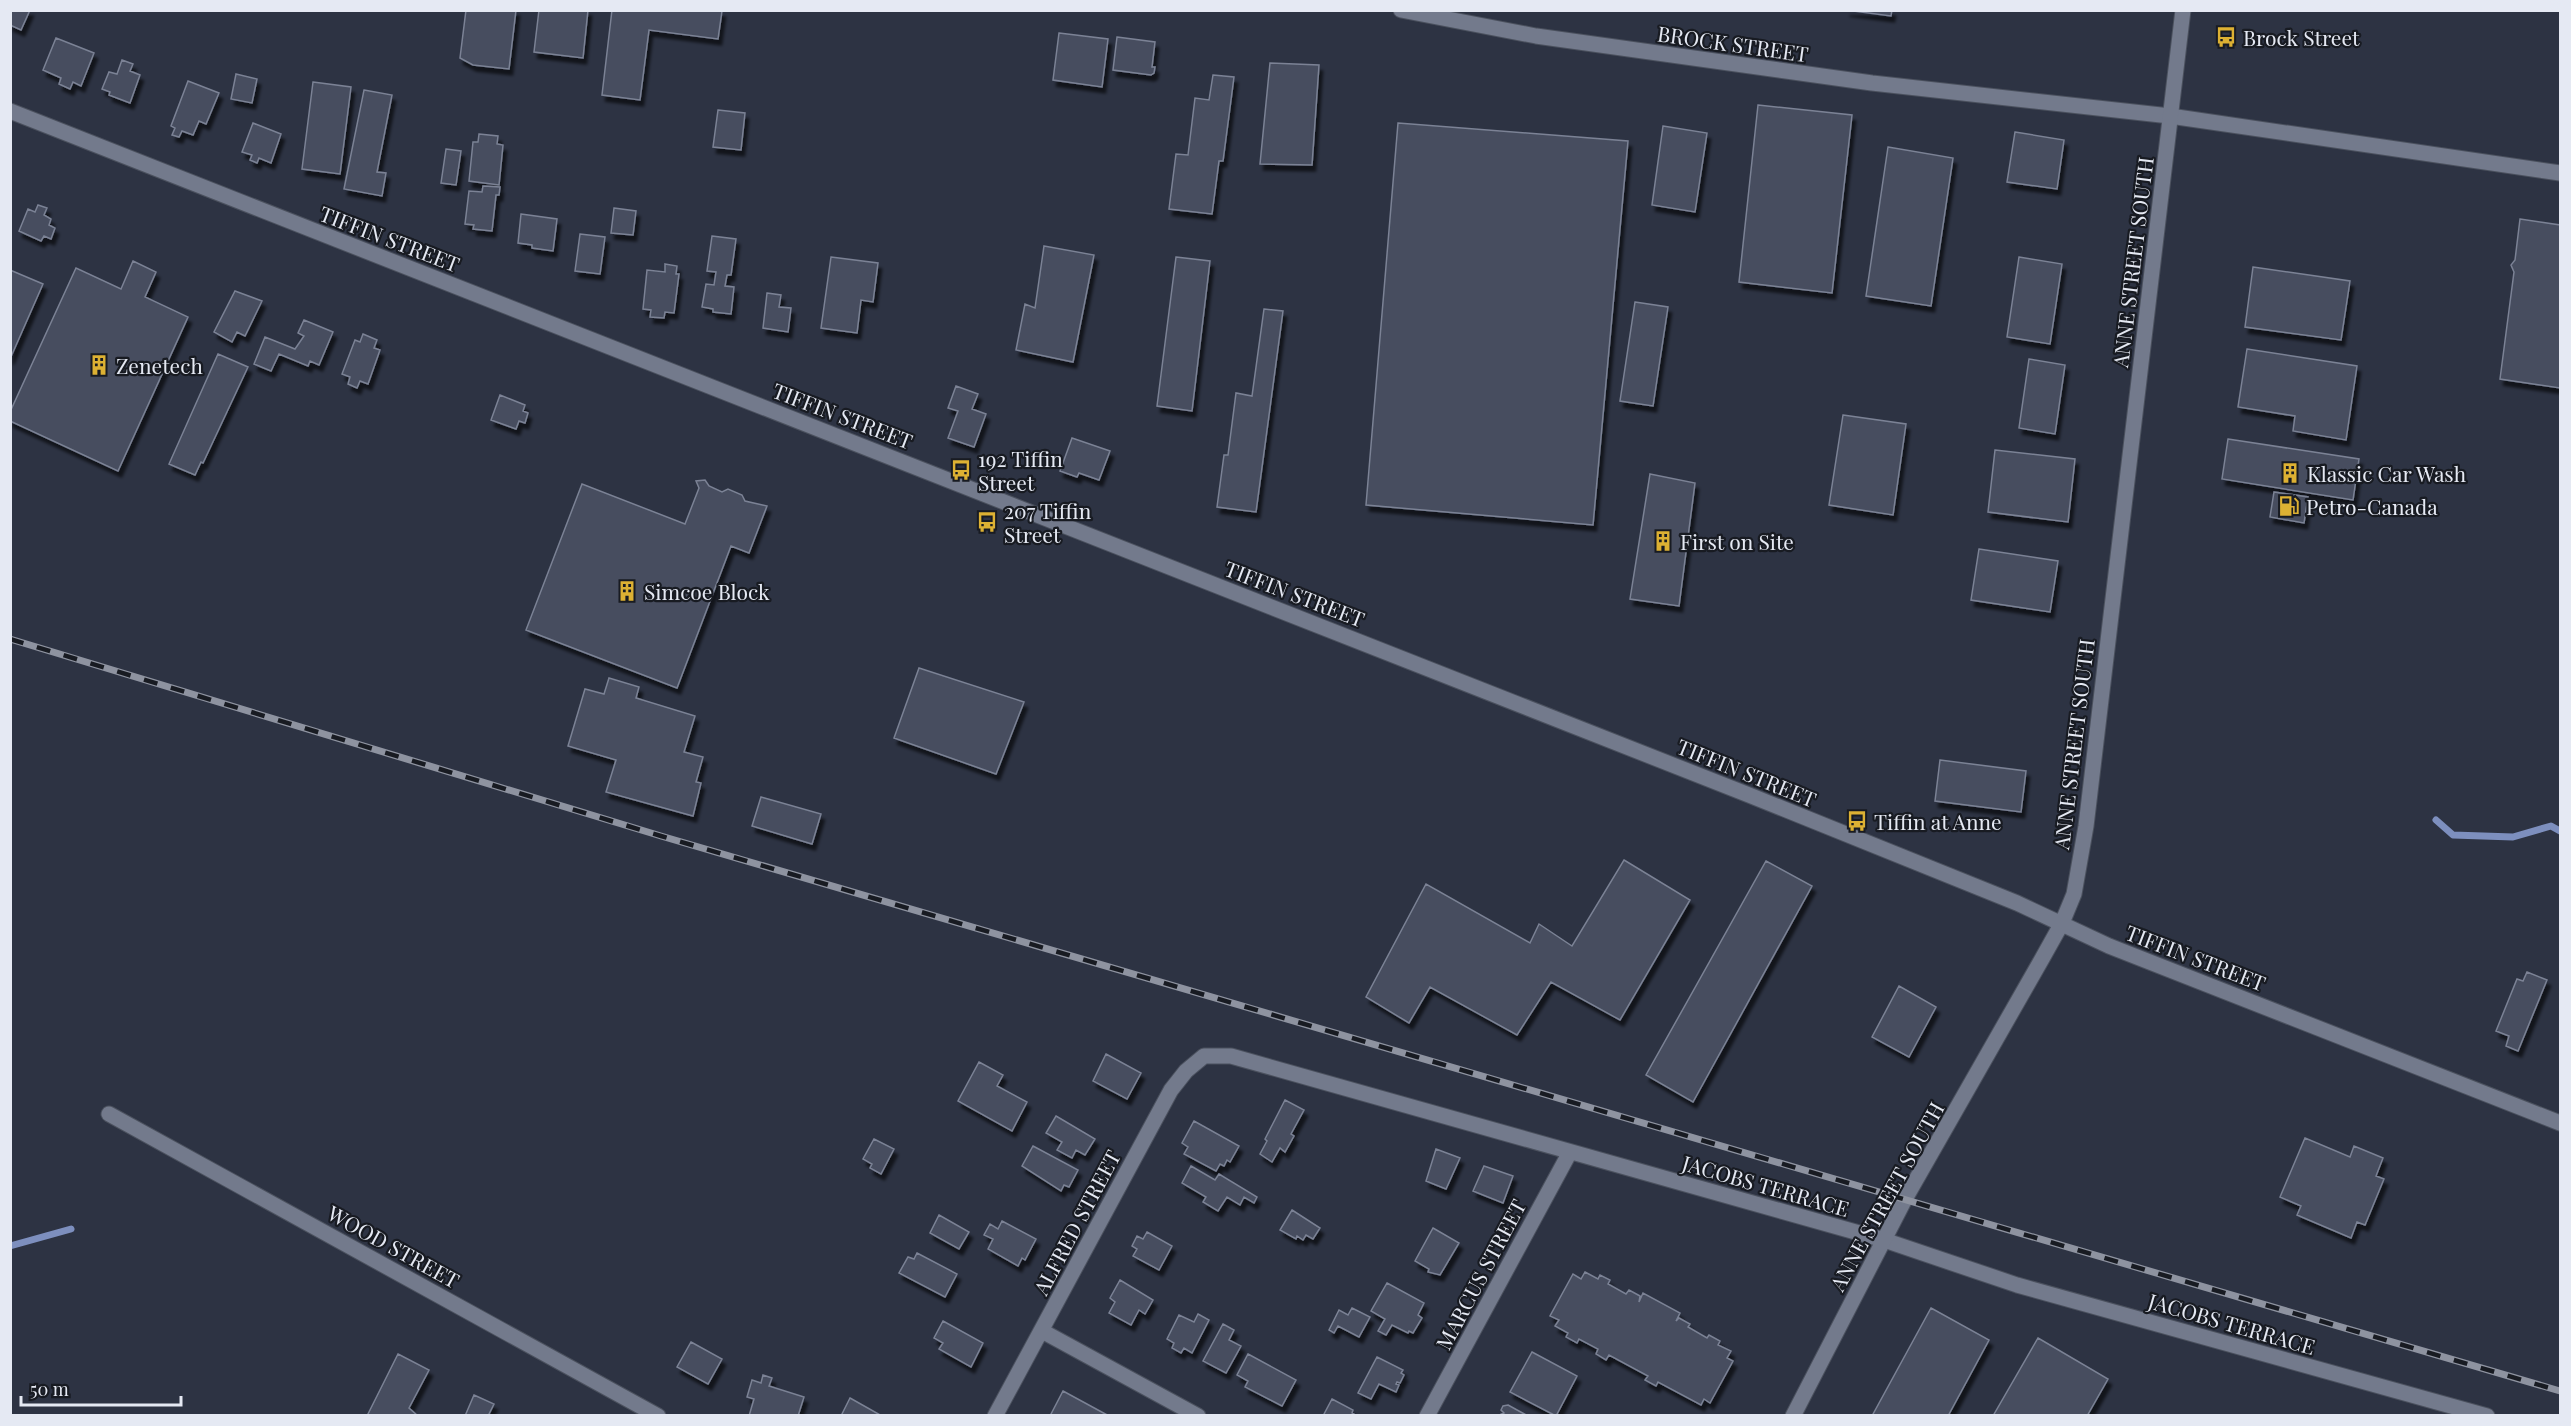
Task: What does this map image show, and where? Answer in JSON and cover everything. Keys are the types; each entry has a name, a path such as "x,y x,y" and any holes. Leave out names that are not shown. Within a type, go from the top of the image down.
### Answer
{"street":[{"name":"BROCK STREET","path":"1401,10 1536,36 1860,82 2170,116 2560,173"},
{"name":"ANNE STREET SOUTH","path":"1793,1416 1884,1240 2062,923 2074,894 2086,826 2183,10"},
{"name":"TIFFIN STREET","path":"10,111 1738,790 2062,923 2109,946 2560,1123"},
{"name":"JACOBS TERRACE","path":"1204,1056 1231,1056 1258,1062 1884,1240 2017,1285 2487,1416"},
{"name":"ALFRED STREET","path":"995,1416 1171,1090 1186,1071 1204,1056"},
{"name":"WOOD STREET","path":"109,1114 658,1416"},
{"name":"MARCUS STREET","path":"1427,1416 1570,1152"},
{"path":"1042,1331 1198,1416"}],"building":[{"path":"10,10 30,10 21,30 10,25"},
{"path":"466,10 516,10 509,69 473,65 460,58"},
{"path":"539,10 588,10 583,58 534,52"},
{"path":"612,10 722,11 718,39 649,30 640,100 602,95"},
{"path":"1846,10 1892,10 1891,16"},
{"path":"1059,33 1108,39 1102,87 1053,80"},
{"path":"1117,37 1155,42 1152,67 1155,67 1154,73 1151,75 1113,70"},
{"path":"56,38 94,53 81,86 73,82 70,89 59,84 61,78 43,70"},
{"path":"122,60 133,64 130,71 140,75 130,103 109,95 110,92 102,89 109,72 117,74"},
{"path":"1270,63 1319,65 1312,165 1260,164"},
{"path":"236,74 257,79 252,103 231,99"},
{"path":"1213,75 1234,77 1223,161 1219,161 1212,214 1169,209 1176,154 1188,155 1195,98 1209,100"},
{"path":"188,81 219,93 206,124 199,121 193,135 182,131 179,137 172,135 175,128 171,126"},
{"path":"313,82 351,87 340,174 302,169"},
{"path":"364,90 392,95 377,172 386,173 382,196 344,189"},
{"path":"1758,105 1852,115 1832,293 1739,282"},
{"path":"718,110 745,113 741,150 713,147"},
{"path":"253,123 281,134 271,163 259,158 257,163 250,160 252,155 242,152"},
{"path":"1398,123 1628,141 1593,525 1366,505"},
{"path":"1663,126 1707,133 1695,212 1652,205"},
{"path":"2015,132 2064,140 2057,189 2007,182"},
{"path":"479,134 498,136 497,144 503,145 499,185 469,181 473,142 478,142"},
{"path":"1888,147 1953,158 1931,306 1866,296"},
{"path":"446,149 461,151 456,185 441,183"},
{"path":"483,186 500,187 499,195 496,195 492,231 473,229 474,225 465,224 469,191 482,192"},
{"path":"38,205 47,208 44,215 51,219 49,225 55,228 51,239 44,236 41,241 19,231 28,209 35,212"},
{"path":"614,208 636,211 633,235 611,233"},
{"path":"521,214 557,219 553,251 518,243"},
{"path":"2520,219 2560,225 2560,388 2500,379 2514,272 2511,265 2515,260"},
{"path":"580,234 605,237 600,274 575,271"},
{"path":"712,236 736,239 731,275 727,275 725,286 734,287 731,314 713,312 713,309 702,307 706,284 714,285 716,272 707,271"},
{"path":"1044,246 1094,255 1073,362 1016,350 1025,304 1035,308"},
{"path":"831,257 878,263 873,302 861,300 857,333 821,328"},
{"path":"1176,257 1210,261 1192,411 1157,406"},
{"path":"2019,257 2062,264 2050,344 2007,337"},
{"name":"Zenetech","path":"133,261 156,272 145,297 188,317 118,471 10,421 10,412 76,268 121,289"},
{"path":"665,264 677,266 676,274 679,274 674,313 665,312 664,318 650,317 651,310 643,309 647,270 665,272"},
{"path":"2253,267 2350,281 2341,340 2245,327"},
{"path":"10,270 43,284 10,359"},
{"path":"235,291 262,301 245,336 237,332 232,342 214,332"},
{"path":"767,293 781,295 779,307 791,308 788,332 763,328"},
{"path":"1635,302 1668,307 1653,406 1620,401"},
{"path":"1264,309 1283,311 1256,512 1217,507 1224,455 1228,455 1236,393 1252,396"},
{"path":"304,320 333,332 319,365 310,361 308,366 279,354 271,371 254,364 265,337 295,349 304,336 298,333"},
{"path":"363,334 377,340 374,348 380,350 368,384 360,381 357,388 348,384 350,377 342,374 355,340 360,342"},
{"path":"2247,349 2357,366 2346,440 2293,431 2295,416 2238,407"},
{"path":"218,354 248,367 203,463 201,462 195,475 169,464"},
{"path":"2029,359 2065,365 2055,434 2019,428"},
{"path":"956,386 978,394 972,409 986,414 974,447 948,438 958,411 948,408"},
{"path":"500,395 525,405 523,411 528,413 525,423 519,421 516,429 491,420"},
{"path":"1843,415 1906,424 1893,515 1829,505"},
{"path":"1072,438 1110,451 1099,480 1079,473 1077,477 1060,471"},
{"name":"Klassic Car Wash","path":"2228,439 2359,459 2353,500 2222,479"},
{"path":"1995,450 2075,459 2068,522 1988,512"},
{"name":"First on Site","path":"1650,474 1695,483 1679,606 1630,599"},
{"name":"Simcoe Block","path":"705,480 709,486 722,492 728,489 742,495 745,501 767,506 749,553 731,546 677,688 526,630 582,484 685,524 699,488 696,481"},
{"name":"Petro-Canada","path":"2274,492 2308,497 2304,523 2270,517"},
{"path":"1979,549 2058,561 2050,612 1971,600"},
{"path":"919,668 1024,702 996,774 894,738"},
{"path":"609,678 639,687 636,698 695,716 684,752 703,757 696,782 701,783 693,816 606,792 616,760 568,746 585,689 604,694"},
{"path":"1940,760 2026,771 2021,812 1935,801"},
{"path":"761,797 821,814 812,844 752,826"},
{"path":"1624,860 1690,900 1620,1020 1551,982 1517,1035 1430,987 1409,1023 1366,997 1426,884 1530,943 1539,924 1572,946"},
{"path":"1766,861 1812,886 1693,1102 1646,1075"},
{"path":"2527,972 2547,980 2518,1051 2506,1046 2509,1036 2496,1031 2517,979 2523,981"},
{"path":"1899,986 1936,1007 1909,1057 1872,1037"},
{"path":"1106,1054 1141,1073 1127,1099 1093,1081"},
{"path":"979,1062 1003,1075 997,1086 1027,1102 1012,1131 958,1101"},
{"path":"1285,1100 1304,1110 1291,1134 1294,1136 1285,1152 1280,1148 1272,1162 1260,1154"},
{"path":"1056,1116 1095,1139 1085,1155 1076,1150 1072,1158 1057,1150 1062,1142 1046,1133"},
{"path":"1194,1121 1239,1146 1230,1162 1227,1160 1224,1166 1220,1164 1216,1171 1184,1154 1188,1147 1182,1143"},
{"path":"2305,1138 2350,1157 2354,1146 2383,1158 2376,1176 2384,1179 2365,1225 2357,1222 2351,1238 2297,1215 2301,1206 2280,1197"},
{"path":"874,1139 894,1149 881,1174 870,1168 872,1164 863,1159"},
{"path":"1033,1146 1078,1170 1069,1187 1064,1185 1061,1191 1022,1166"},
{"path":"1436,1149 1460,1158 1446,1189 1426,1181"},
{"path":"1191,1166 1215,1180 1219,1174 1257,1197 1254,1203 1244,1197 1240,1205 1227,1197 1218,1211 1203,1202 1206,1197 1182,1183"},
{"path":"1484,1166 1513,1176 1503,1203 1473,1191"},
{"path":"1292,1210 1320,1228 1313,1239 1306,1235 1303,1240 1297,1236 1296,1239 1280,1230"},
{"path":"939,1215 969,1232 959,1249 930,1233"},
{"path":"1002,1221 1036,1239 1025,1260 1022,1258 1018,1266 988,1249 993,1239 984,1235 990,1224 998,1229"},
{"path":"1433,1228 1459,1243 1440,1275 1428,1272 1429,1269 1415,1261"},
{"path":"1147,1232 1172,1246 1159,1270 1133,1256 1137,1249 1132,1246 1137,1236 1143,1239"},
{"path":"917,1253 957,1274 945,1297 899,1273 908,1257 914,1259"},
{"path":"1585,1272 1598,1279 1600,1275 1610,1280 1608,1284 1626,1294 1629,1290 1640,1296 1639,1302 1643,1293 1680,1313 1676,1321 1679,1318 1690,1324 1688,1327 1707,1338 1709,1335 1720,1341 1718,1345 1731,1351 1727,1358 1733,1361 1710,1403 1704,1399 1701,1405 1658,1382 1656,1386 1645,1380 1648,1376 1609,1355 1606,1360 1596,1354 1598,1349 1579,1339 1577,1343 1566,1337 1568,1333 1555,1326 1559,1320 1550,1316 1573,1274 1581,1279"},
{"path":"1120,1280 1153,1300 1145,1314 1139,1310 1131,1325 1109,1313 1115,1302 1110,1298"},
{"path":"1387,1283 1424,1303 1418,1315 1422,1318 1413,1333 1392,1325 1386,1335 1378,1331 1385,1319 1371,1311"},
{"path":"1352,1308 1370,1317 1359,1337 1338,1326 1334,1333 1329,1330 1339,1310 1348,1315"},
{"path":"1931,1308 1989,1340 1948,1416 1872,1416"},
{"path":"1198,1314 1209,1320 1192,1353 1184,1348 1181,1353 1172,1348 1174,1343 1167,1339 1179,1315 1194,1322"},
{"path":"943,1321 983,1343 971,1367 939,1349 943,1343 934,1338"},
{"path":"1223,1324 1234,1330 1229,1340 1241,1346 1226,1373 1203,1361"},
{"path":"2038,1338 2108,1379 2087,1416 1993,1416"},
{"path":"691,1342 722,1359 708,1384 677,1367"},
{"path":"1532,1352 1577,1376 1556,1416 1510,1392"},
{"path":"398,1354 429,1370 409,1408 418,1416 367,1416"},
{"path":"1248,1354 1296,1380 1282,1406 1245,1387 1248,1381 1237,1375"},
{"path":"1377,1357 1403,1370 1401,1373 1404,1375 1400,1383 1396,1384 1399,1385 1396,1392 1379,1384 1371,1399 1358,1393"},
{"path":"763,1375 772,1378 769,1386 804,1397 798,1416 749,1416 754,1399 747,1397 752,1380 761,1383"},
{"path":"1063,1391 1109,1416 1050,1416"},
{"path":"474,1395 494,1404 488,1416 465,1416"},
{"path":"850,1398 882,1416 841,1416"},
{"path":"1332,1399 1353,1410 1352,1413 1357,1416 1323,1416"},
{"path":"1508,1405 1528,1416 1497,1416 1504,1413 1501,1410 1503,1406"}],"waterway":[{"path":"2436,820 2453,835 2513,837 2551,826 2560,831"},
{"path":"10,1246 71,1229"}],"railway":[{"path":"10,639 661,836 2560,1391"}],"place":[{"name":"Brock Street","path":"2226,37"},
{"name":"Zenetech","path":"99,365"},
{"name":"192 Tiffin Street","path":"961,470"},
{"name":"Klassic Car Wash","path":"2290,473"},
{"name":"Petro-Canada","path":"2289,506"},
{"name":"207 Tiffin Street","path":"987,522"},
{"name":"First on Site","path":"1663,541"},
{"name":"Simcoe Block","path":"627,591"},
{"name":"Tiffin at Anne","path":"1857,821"}]}
